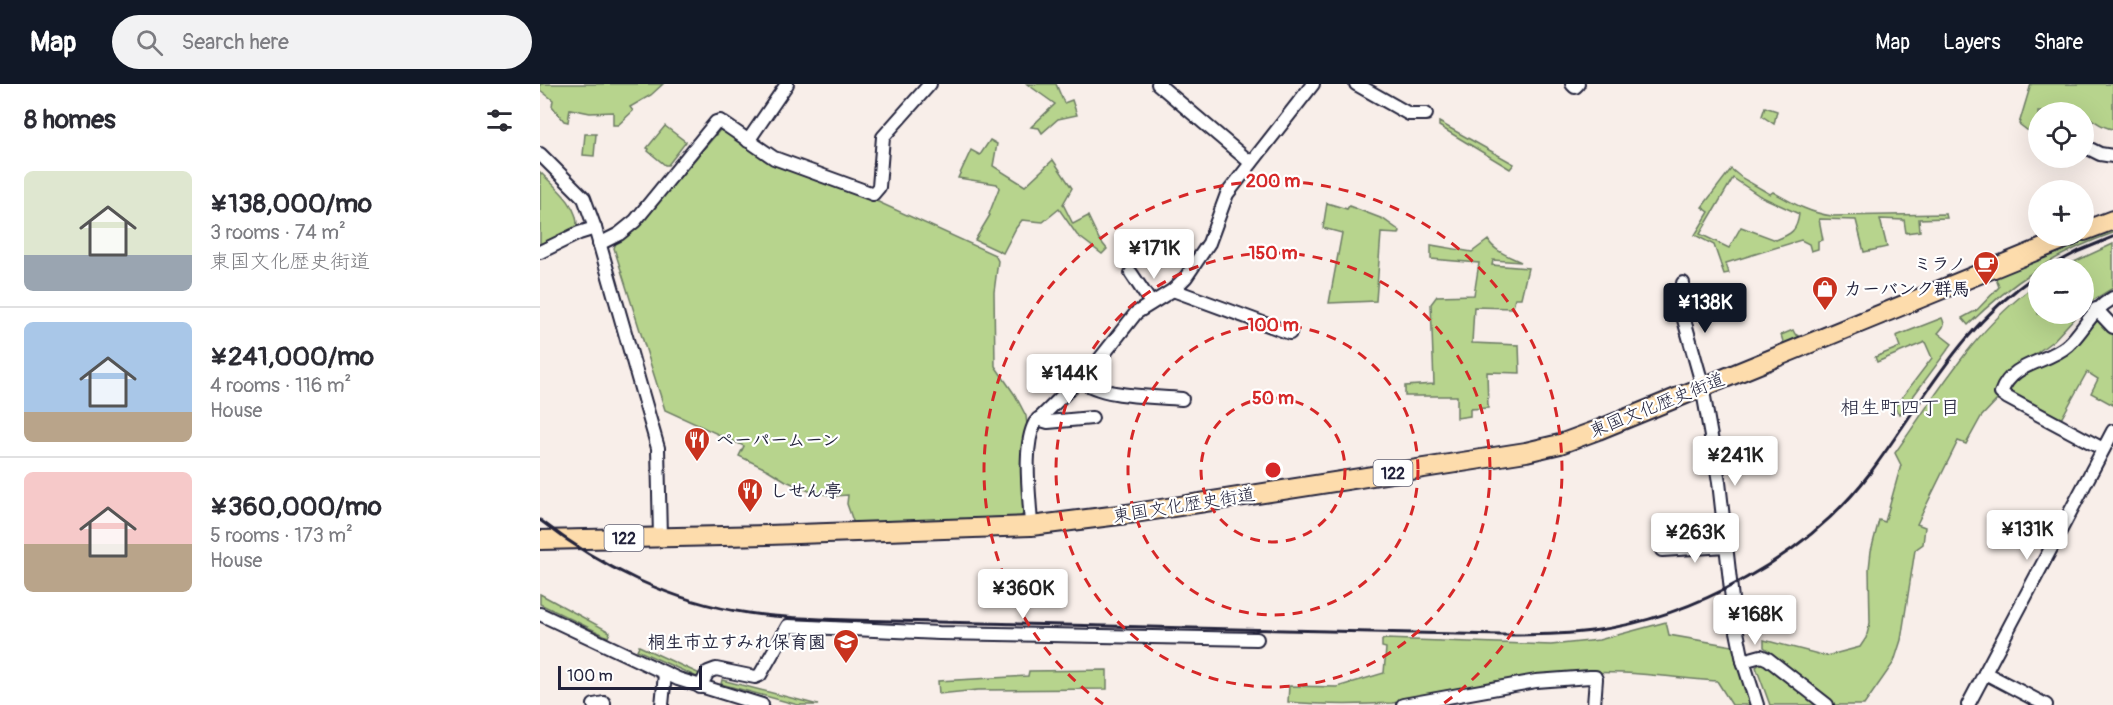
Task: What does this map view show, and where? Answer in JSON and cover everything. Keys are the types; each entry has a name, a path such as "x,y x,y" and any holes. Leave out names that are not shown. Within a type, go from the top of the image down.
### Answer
{"highway":[{"path":"2094,227 2113,220"},
{"name":"東国文化歴史街道","path":"540,540 561,545 660,537 1031,526 1136,513 1526,452 1560,444 2047,246"}],"street":[{"path":"748,141 787,84"},
{"path":"599,244 619,234 635,221 716,122 720,121 774,158 873,194 879,187 883,137 930,84"},
{"path":"1158,84 1251,163"},
{"path":"1031,526 1029,442 1032,428 1038,419 1106,351 1131,318 1173,290 1186,277 1204,253 1227,194 1313,84"},
{"path":"1356,84 1409,114 1426,114"},
{"path":"1572,84 1575,87 1578,84"},
{"path":"2094,151 2113,156"},
{"path":"540,154 584,198 595,228 658,448 660,537"},
{"path":"540,252 579,233 595,228"},
{"path":"1131,273 1151,303"},
{"path":"1683,283 1682,311 1702,387 1719,482 1730,592 1743,661 1757,705"},
{"path":"1173,290 1290,333"},
{"path":"2103,449 2001,393 2007,381 2021,368 2068,345 2096,309 2113,298"},
{"path":"2096,309 2113,327"},
{"path":"1080,379 1091,387 1112,392 1182,399"},
{"path":"1038,419 1048,422 1092,418"},
{"path":"1968,705 2113,430"},
{"path":"1662,550 1726,546"},
{"path":"540,614 665,674 762,705"},
{"path":"700,687 708,672 716,669 758,676 788,626 939,633 1257,639"},
{"path":"1743,661 1761,656 1768,659 1827,705"},
{"path":"1985,673 2046,705"},
{"path":"662,705 665,674"},
{"path":"1403,705 1536,681 1595,677 1594,705"},
{"path":"594,705 604,703 604,705"}],"green space":[{"path":"540,84 663,84 651,95 630,107 633,111 618,125 613,125 613,112 590,113 570,109 568,122 564,121 552,106 553,100 540,90"},
{"path":"1027,84 1056,84 1064,103 1072,100 1077,115 1058,119 1042,133 1039,128 1031,127 1055,104"},
{"path":"2031,84 2113,84 2113,129 2094,121 2094,102 2028,102 2028,130 2019,124"},
{"path":"1765,107 1777,111 1774,124 1762,116"},
{"path":"1439,122 1514,164 1510,169 1439,126"},
{"path":"665,126 686,142 668,165 665,165 647,148"},
{"path":"720,130 995,255 998,261 994,292 995,366 1015,395 1026,416 1027,425 1023,441 1023,514 1020,517 975,521 854,524 847,504 848,495 834,496 809,491 786,481 739,456 744,446 665,410 614,248 616,243 640,224"},
{"path":"585,134 596,134 594,156 583,155"},
{"path":"990,140 997,144 993,166 1025,186 1053,160 1072,188 1063,204 1073,224 1088,216 1099,239 1107,249 1102,254 1077,235 1059,209 1043,222 1022,220 1003,253 975,240 990,215 999,188 997,184 958,178 971,150 980,155"},
{"path":"1731,169 1770,194 1773,192 1801,207 1824,215 1946,214 1947,218 1919,219 1920,231 1906,233 1904,220 1880,219 1887,247 1864,252 1856,220 1819,219 1823,240 1818,241 1818,249 1811,251 1809,244 1801,240 1726,263 1729,273 1724,274 1714,245 1695,235 1709,212 1702,207","holes":["1733,178 1760,196 1799,214 1797,224 1786,236 1776,240 1741,227 1729,248 1700,234"]},
{"path":"540,172 570,204 577,220 577,228 540,245"},
{"path":"1327,203 1347,209 1349,206 1383,219 1400,231 1399,234 1381,233 1376,301 1329,303 1342,233 1323,228"},
{"path":"2113,228 2113,233 2094,240 2094,236"},
{"path":"1488,240 1498,251 1521,262 1493,260 1492,265 1528,268 1521,298 1515,298 1513,308 1474,307 1472,343 1519,345 1520,373 1487,372 1488,408 1470,409 1470,416 1457,418 1457,396 1405,396 1405,386 1434,384 1431,304 1437,296 1474,295 1479,263 1431,259 1431,245 1472,252"},
{"path":"2113,244 2113,288 2094,300 2094,258 2083,258"},
{"path":"2069,246 2081,246 2057,258 2039,258"},
{"path":"2028,263 2028,276 1968,325 1962,318 1977,310 1999,287 1995,276"},
{"path":"2028,291 2028,324 2069,324 2054,340 2005,377 1997,400 1981,417 1966,444 1958,441 1917,524 1925,527 1923,544 1915,550 1901,640 1894,662 1864,705 1835,705 1764,647 1764,640 1826,656 1860,647 1866,638 1870,623 1871,551 1879,520 1885,522 1901,465 1895,453 1959,362 2016,300"},
{"path":"1942,318 1944,325 1938,333 1952,344 1900,414 1894,408 1932,358 1925,342 1877,362 1875,357 1900,347 1896,336"},
{"path":"2099,319 2113,334 2113,405 2091,393 2098,379 2087,372 2060,421 2006,393 2009,384 2087,324 2094,324 2094,320"},
{"path":"1793,330 1802,338 1784,345 1781,335"},
{"path":"540,594 610,632 608,637 540,604"},
{"path":"1666,622 1669,635 1732,646 1751,705 1732,705 1717,681 1607,673 1549,677 1392,703 1288,702 1289,686 1337,687 1384,673 1386,648 1382,647 1382,640 1385,639 1551,645 1599,640"},
{"path":"639,646 700,674 697,677 637,650"},
{"path":"1763,662 1817,705 1770,705 1756,667"},
{"path":"1107,670 1107,689 978,690 939,694 938,681 1028,676 1029,671"},
{"path":"722,680 818,705 798,705 721,684"}],"railway":[{"path":"2066,258 2113,237"},
{"path":"540,520 587,553 638,580 720,608 773,616 849,620 1501,635 1592,631 1630,624 1708,597 1746,578 1815,531 1870,473 1964,341 1986,317 2028,282"}],"place":[{"name":"ミラノ","path":"1986,287"},
{"name":"カーバンク群馬","path":"1825,312"},
{"name":"ペーパームーン","path":"697,463"},
{"name":"しせん亭","path":"750,514"},
{"name":"桐生市立すみれ保育園","path":"846,665"}],"district":[{"name":"相生町四丁目","path":"1900,407"}]}
